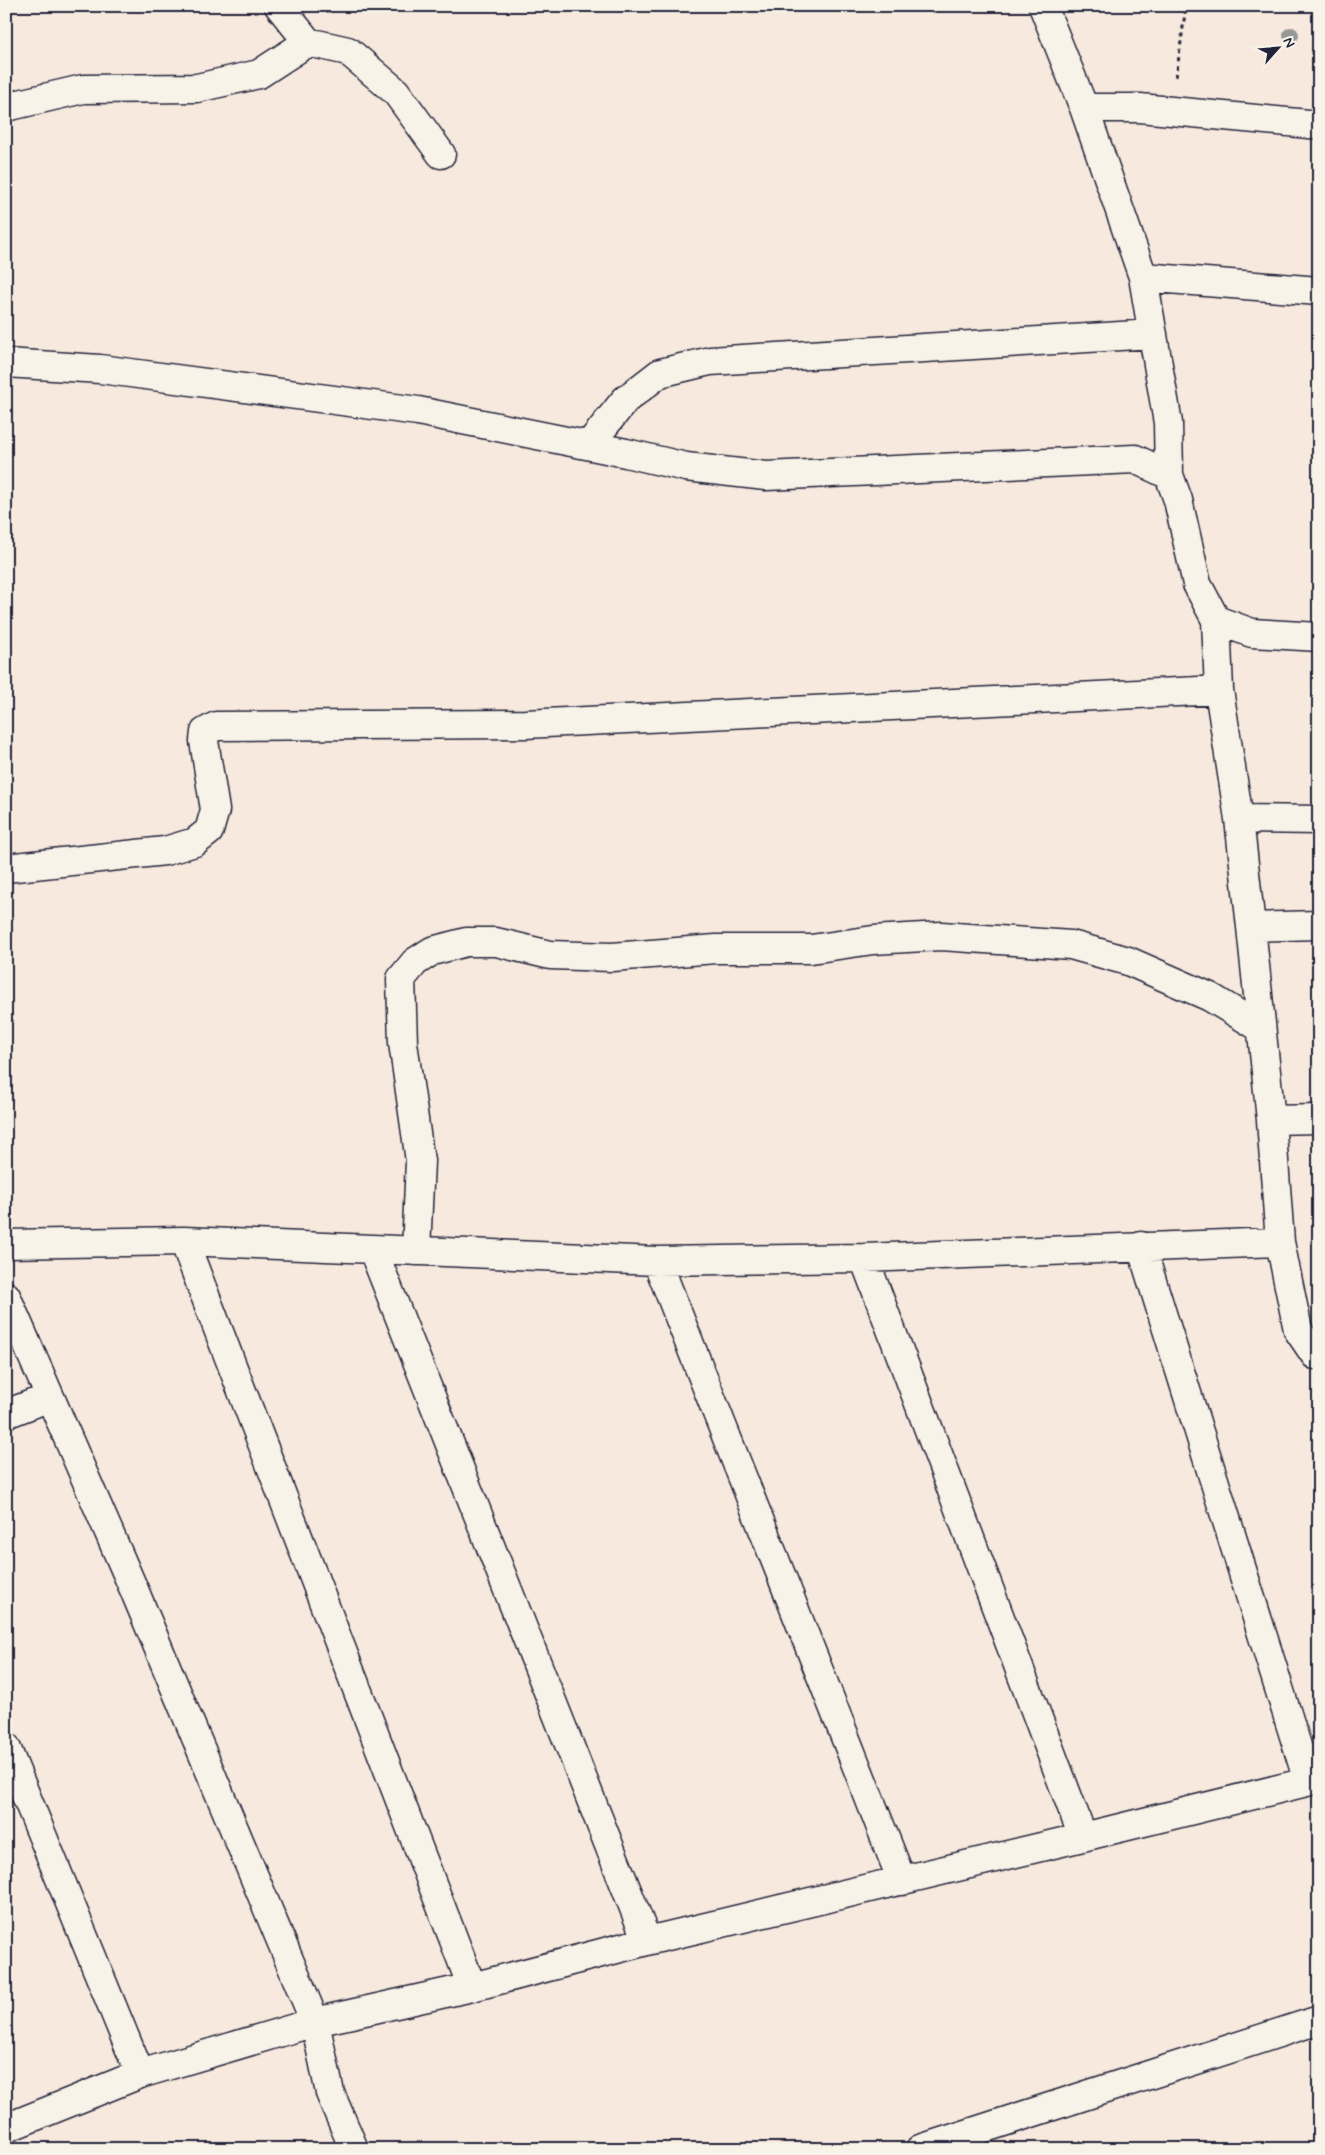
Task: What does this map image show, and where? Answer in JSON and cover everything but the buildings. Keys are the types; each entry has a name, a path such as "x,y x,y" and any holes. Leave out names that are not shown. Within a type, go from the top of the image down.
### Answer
{"street":[{"path":"279,6 308,42 348,51 396,92 441,154"},
{"path":"1043,6 1084,108 1143,277 1168,423 1169,475 1178,500 1197,584 1216,620 1219,690 1239,819 1251,927 1271,1120 1280,1242 1298,1330 1315,1355 1319,1355"},
{"path":"6,107 83,89 197,88 259,74 308,42"},
{"path":"1084,108 1140,108 1319,125"},
{"path":"1143,277 1319,291"},
{"path":"589,445 625,400 660,373 710,361 1153,334"},
{"path":"6,363 100,369 418,411 589,445 686,467 766,476 1135,459 1169,475"},
{"path":"1216,620 1252,633 1319,637"},
{"path":"6,868 165,851 195,842 209,831 215,810 204,742 205,732 216,726 525,724 1219,690"},
{"path":"1239,819 1319,820"},
{"path":"1251,927 1319,925"},
{"path":"416,1251 420,1161 402,1043 401,979 415,962 432,951 466,942 496,942 550,955 612,957 716,949 811,949 873,940 942,936 1072,945 1128,961 1210,997 1261,1028"},
{"path":"1271,1120 1319,1119"},
{"path":"6,1244 184,1241 657,1261 864,1258 1280,1242"},
{"path":"184,1241 472,1987"},
{"path":"6,2128 140,2074 315,2022 472,1987 647,1941 902,1881 1313,1780 1142,1246"},
{"path":"373,1250 647,1941"},
{"path":"864,1258 1083,1837"},
{"path":"657,1261 902,1881"},
{"path":"6,1296 135,1592 315,2022 330,2093 354,2149"},
{"path":"6,1414 50,1397"},
{"path":"6,1747 140,2074"},
{"path":"920,2149 1319,2020"}],"path":[{"path":"1171,111 1186,6"}]}
